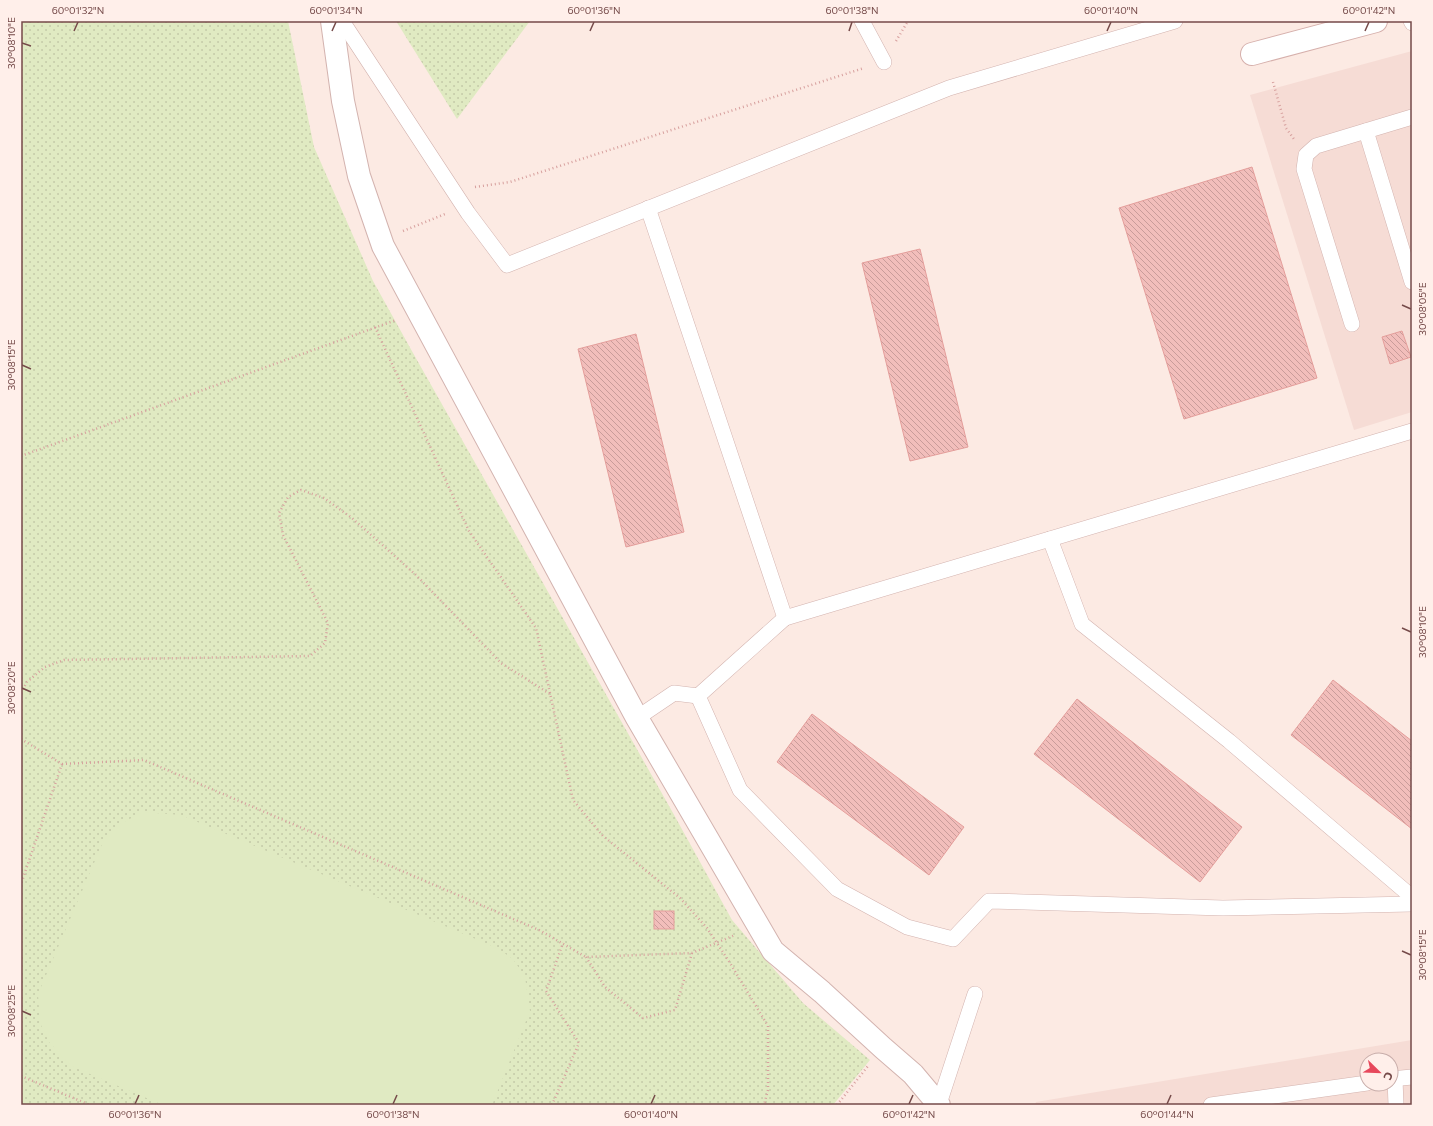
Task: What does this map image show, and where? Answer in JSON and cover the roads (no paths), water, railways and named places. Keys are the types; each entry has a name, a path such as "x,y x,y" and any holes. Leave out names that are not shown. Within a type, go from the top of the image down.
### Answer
{"street":[{"path":"332,21 343,101 358,169 381,240 637,718 773,951 822,992 913,1074 939,1104"},
{"path":"1252,54 1376,21"}],"lane":[{"path":"342,21 464,207 507,265 949,88 1175,21"},
{"path":"862,21 884,62"},
{"path":"1352,324 1304,169 1306,156 1316,146 1412,117"},
{"path":"1366,131 1412,282"},
{"path":"648,208 785,618"},
{"path":"637,718 674,693 698,696 785,618 1412,431"},
{"path":"1050,539 1082,624 1230,741 1412,897"},
{"path":"698,696 740,790 838,889 907,927 953,939 989,901 1222,908 1412,904"},
{"path":"939,1104 975,994"},
{"path":"1399,1078 1412,1077"},
{"path":"1211,1105 1359,1084"},
{"path":"1394,1092 1396,1105"}]}
